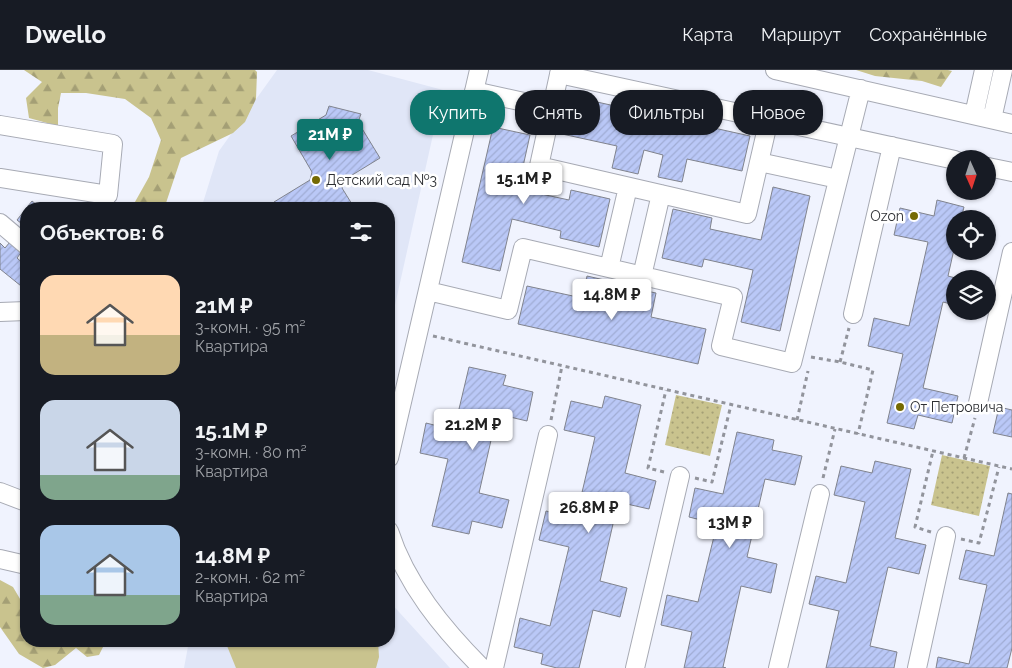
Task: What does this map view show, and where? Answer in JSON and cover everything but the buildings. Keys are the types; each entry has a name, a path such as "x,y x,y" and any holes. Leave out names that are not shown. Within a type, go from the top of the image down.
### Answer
{"street":[{"path":"474,90 479,70"},
{"path":"775,70 1012,124"},
{"path":"974,115 984,70"},
{"path":"992,119 1003,70"},
{"path":"555,90 559,72 733,112"},
{"path":"428,291 508,310 523,248 733,297 721,346 792,363 861,89"},
{"path":"0,125 113,144 108,195 0,178"},
{"path":"823,131 946,158"},
{"path":"395,432 464,135"},
{"path":"545,135 539,166 747,214 765,135"},
{"path":"853,314 892,146"},
{"path":"759,162 838,179"},
{"path":"996,169 1012,172"},
{"path":"609,268 628,187"},
{"path":"642,276 661,194"},
{"path":"0,223 20,240"},
{"path":"978,403 1012,252"},
{"path":"0,312 20,311"},
{"path":"494,668 548,435"},
{"path":"635,668 680,476"},
{"path":"0,492 20,500"},
{"path":"778,668 820,494"},
{"path":"917,668 946,536"},
{"path":"395,549 411,582 454,638 482,668"},
{"path":"0,559 20,564"}],"path":[{"path":"840,362 853,314"},
{"path":"418,333 1012,469"},
{"path":"797,420 812,356 840,362 873,370 858,434"},
{"path":"548,435 562,366"},
{"path":"666,390 648,468 680,476 712,482 731,405"},
{"path":"964,458 978,403"},
{"path":"820,494 835,429"},
{"path":"933,451 915,527 946,536 979,543 1000,467"}],"shaded area":[{"name":"Детский сад №3","path":"277,70 368,70 443,90 410,90 410,135 433,135 395,305 395,202 203,202 219,151"},
{"path":"395,608 450,668 184,668 188,647 395,647"}],"green space":[{"path":"24,70 255,70 257,72 256,99 245,122 233,133 181,158 166,202 135,202 149,177 161,140 151,118 125,99 86,93 61,93 58,108 58,126 29,118 26,98 42,82"},
{"path":"856,70 952,71 941,87 922,81 875,76"},
{"path":"676,395 722,405 710,456 665,445"},
{"path":"942,455 990,466 979,516 931,505"},
{"path":"0,580 13,587 20,599 20,647 103,647 99,655 87,657 76,648 55,665 43,668 19,654 0,627"},
{"path":"227,647 378,647 379,657 376,668 236,668"}],"place":[{"name":"Детский сад №3","path":"316,180"},
{"name":"Ozon","path":"914,216"},
{"name":"От Петровича","path":"900,407"}]}
